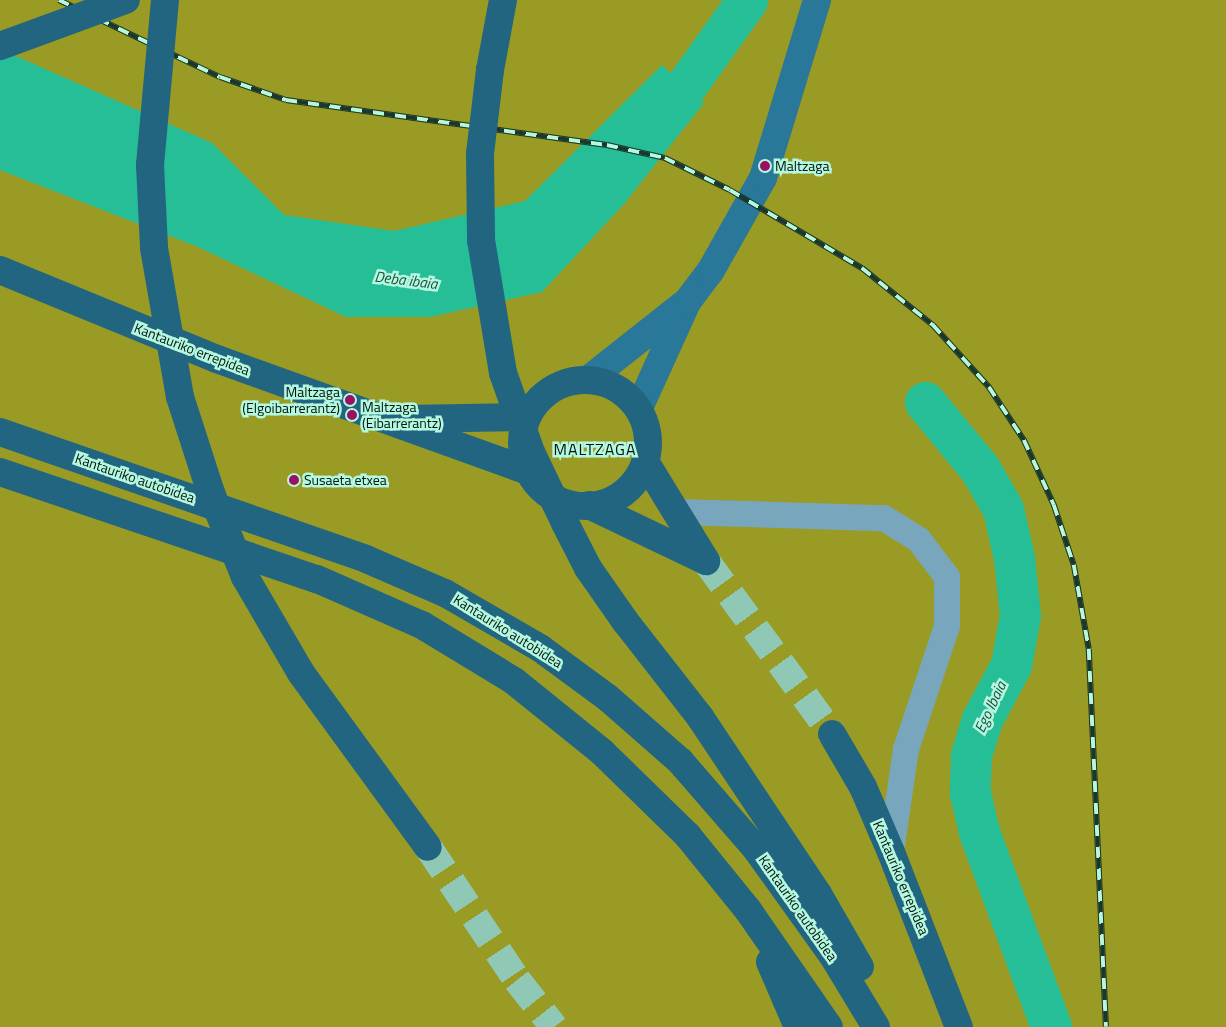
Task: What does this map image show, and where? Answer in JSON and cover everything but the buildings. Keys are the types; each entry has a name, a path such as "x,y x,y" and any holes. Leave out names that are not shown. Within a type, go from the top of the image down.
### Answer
{"highway":[{"path":"0,46 126,0"},
{"path":"165,0 150,165 154,248 180,397 208,485 245,577 301,673 428,847"},
{"path":"503,0 490,70 480,154 480,240 503,372 531,452 588,568 700,717 785,844 880,1018"},
{"name":"Kantauriko errepidea","path":"0,270 217,359 528,471"},
{"path":"589,506 606,504 631,488 646,463 649,438 639,408 619,388 589,379 552,388 527,417 521,442 528,471 556,500 589,506 706,561 646,463"},
{"path":"387,420 527,417"},
{"name":"Kantauriko autobidea","path":"0,432 366,559 446,593 540,648 608,698 680,761 757,850 880,1018"},
{"path":"0,472 317,579 422,625 514,681 602,752 688,836 748,910 829,1027"},
{"name":"Kantauriko errepidea","path":"832,734 862,787 891,852 959,1027"},
{"path":"748,910 798,1027"}],"main road":[{"path":"639,408 687,302 710,272 762,178 817,0"},
{"path":"589,379 687,302"}],"lane":[{"path":"676,512 884,518 919,540 947,577 947,626 906,749 891,852"}],"shaded area":[{"path":"0,0 1226,0 1226,1027 0,1027"}],"water":[{"path":"0,49 212,143 284,215 394,231 525,201 662,65 704,103 624,204 542,292 430,317 346,317 198,247 0,170"}],"waterway":[{"name":"Deba ibaia","path":"653,132 747,0"},
{"name":"Ego Ibaia","path":"925,402 980,469 1003,509 1014,558 1020,615 1011,665 982,719 971,755 970,793 979,832 1051,1027"}],"tunnel":[{"path":"706,561 832,734"},
{"path":"428,847 517,980 554,1027"}],"railway":[{"path":"59,0 220,77 286,100 607,145 665,158 730,190 862,268 933,325 989,387 1024,440 1054,505 1074,565 1089,649 1106,1027"}],"place":[{"name":"Maltzaga","path":"765,166"},
{"name":"Maltzaga (Elgoibarrerantz)","path":"350,400"},
{"name":"Maltzaga (Eibarrerantz)","path":"352,415"},
{"name":"Susaeta etxea","path":"294,480"}],"district":[{"name":"MALTZAGA","path":"595,449"}]}
